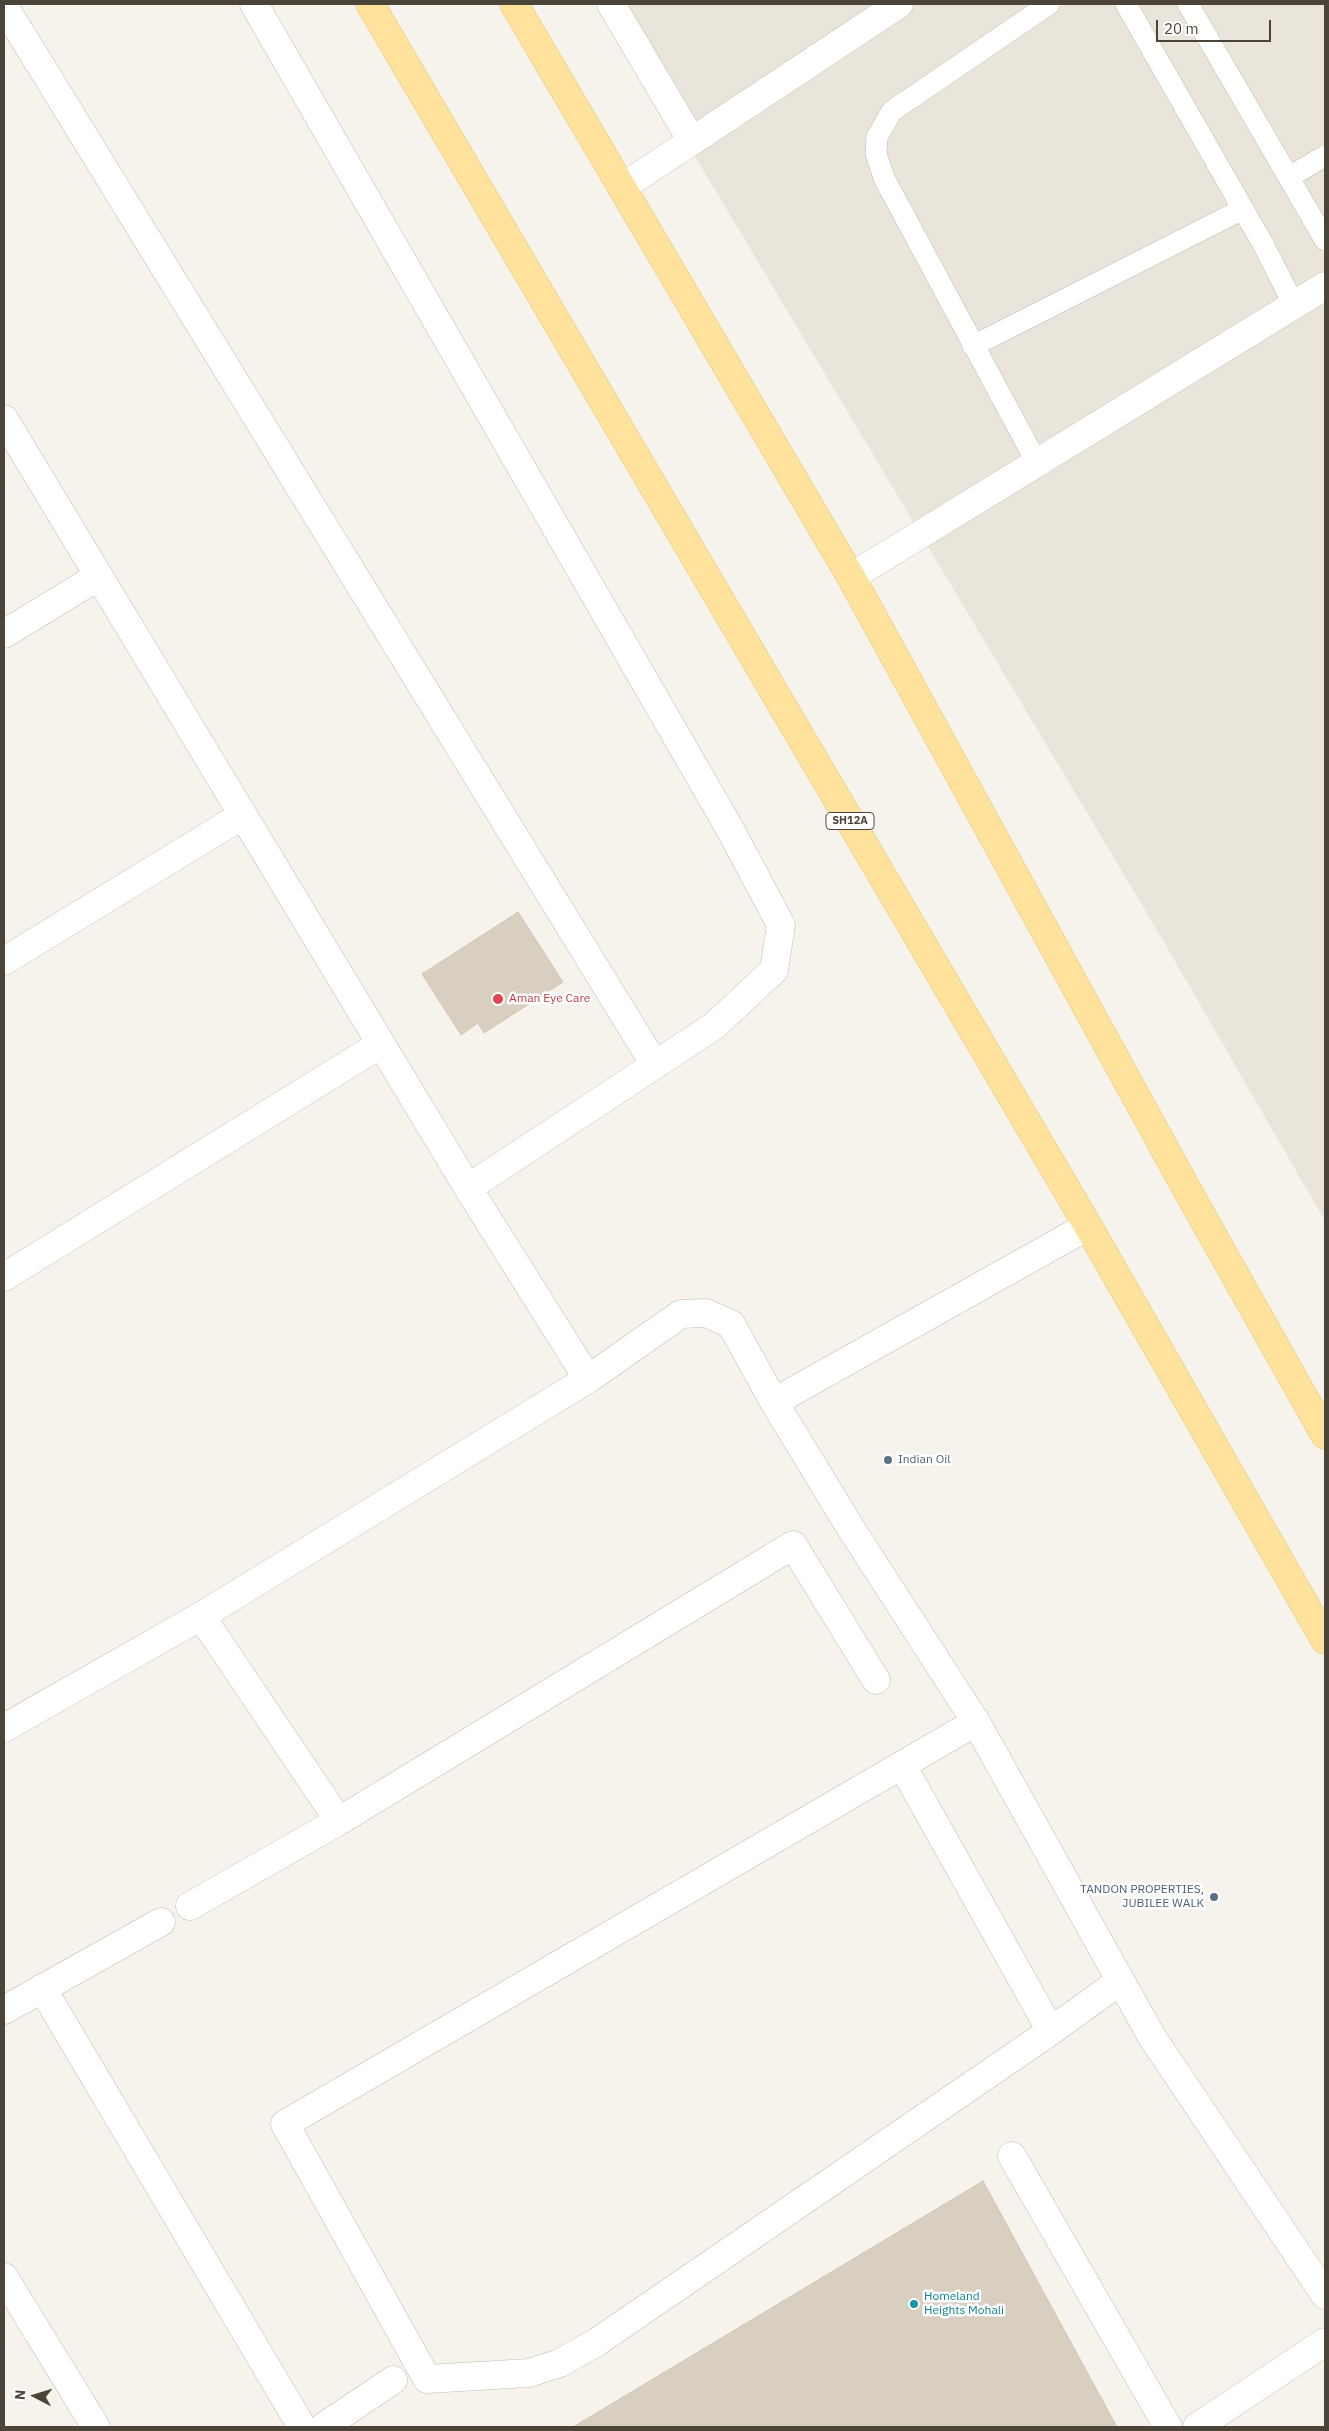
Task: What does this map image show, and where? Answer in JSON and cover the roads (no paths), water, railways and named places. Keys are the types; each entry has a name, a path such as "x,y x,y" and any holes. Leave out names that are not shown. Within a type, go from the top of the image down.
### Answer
{"main road":[{"name":"SH12A","path":"370,4 1088,1226 1325,1640"},
{"path":"514,4 624,186 851,577 1190,1195 1325,1435"}],"street":[{"path":"254,4 730,828 781,925 774,970 714,1026 468,1188"},
{"path":"611,4 692,141"},
{"path":"624,186 899,4"},
{"path":"4,6 655,1065"},
{"path":"851,577 1325,286"},
{"path":"4,419 468,1188 588,1379"},
{"path":"4,634 99,576"},
{"path":"4,961 243,815"},
{"path":"4,1277 381,1044"},
{"path":"774,1402 1088,1226"},
{"path":"4,1728 201,1616 588,1379 681,1314 706,1313 731,1324 774,1402 850,1528 976,1722 1152,2037 1325,2295"},
{"path":"190,1906 339,1821 793,1545 876,1680"},
{"path":"201,1616 339,1821"},
{"path":"976,1722 285,2124 427,2379 529,2373 560,2363 597,2342 1062,2024 1120,1981"},
{"path":"902,1765 1062,2024"},
{"path":"4,2010 161,1922"},
{"path":"42,1988 302,2427"},
{"path":"1012,2156 1168,2427"},
{"path":"4,2277 96,2427"},
{"path":"1197,2427 1325,2342"},
{"path":"323,2427 393,2380"}],"lane":[{"path":"1037,463 884,178 876,154 877,138 892,111 1049,4"},
{"path":"1126,4 1243,209 1294,305"},
{"path":"1188,4 1325,240"},
{"path":"1289,177 1325,156"},
{"path":"973,346 1243,209"}],"place":[{"name":"Aman Eye Care","path":"498,999"},
{"name":"Indian Oil","path":"888,1460"},
{"name":"TANDON PROPERTIES, JUBILEE WALK","path":"1214,1897"},
{"name":"Homeland Heights Mohali","path":"914,2304"}]}
